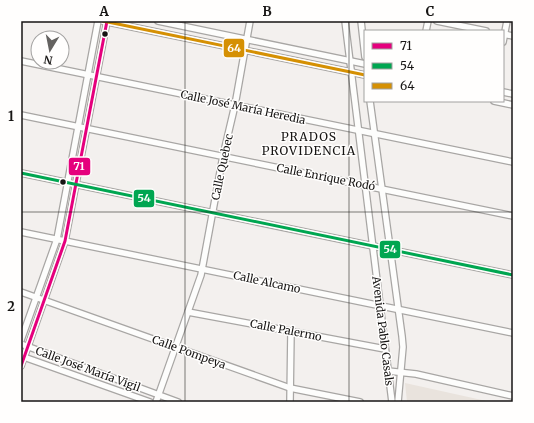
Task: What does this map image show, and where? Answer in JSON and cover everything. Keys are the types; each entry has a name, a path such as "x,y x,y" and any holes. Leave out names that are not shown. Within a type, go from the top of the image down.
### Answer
{"street":[{"path":"21,340 57,239 98,21"},
{"path":"21,366 23,356 28,346 65,241 97,77 106,21 364,75"},
{"path":"158,21 364,64"},
{"name":"Calle Quebec","path":"156,402 202,269 223,156 235,106 250,21"},
{"name":"Avenida Pablo Casals","path":"345,21 384,349 392,402"},
{"path":"361,21 364,48"},
{"path":"437,21 481,30"},
{"path":"507,21 504,35 513,36"},
{"name":"Calle José María Heredia","path":"21,61 513,162"},
{"name":"Avenida Pablo Casals","path":"370,102 403,347 398,402"},
{"path":"499,102 513,105"},
{"name":"Calle Enrique Rodó","path":"21,115 513,216"},
{"path":"21,173 513,274"},
{"name":"Calle Alcamo","path":"21,232 513,333"},
{"name":"Calle Pompeya","path":"21,292 290,388 360,402"},
{"name":"Calle Palermo","path":"188,312 384,349"},
{"path":"290,402 291,331"},
{"name":"Calle José María Vigil","path":"21,344 178,402"},
{"name":"Calle José María Vigil","path":"23,356 150,402"},
{"path":"388,371 401,372 513,396"}],"shaded area":[{"path":"405,383 491,402 407,402"}],"transit line":[{"name":"64","path":"103,21 364,75"},
{"name":"71","path":"21,366 65,241 107,21"},
{"name":"54","path":"21,173 513,275"}],"district":[{"name":"PRADOS PROVIDENCIA","path":"309,144"}]}
